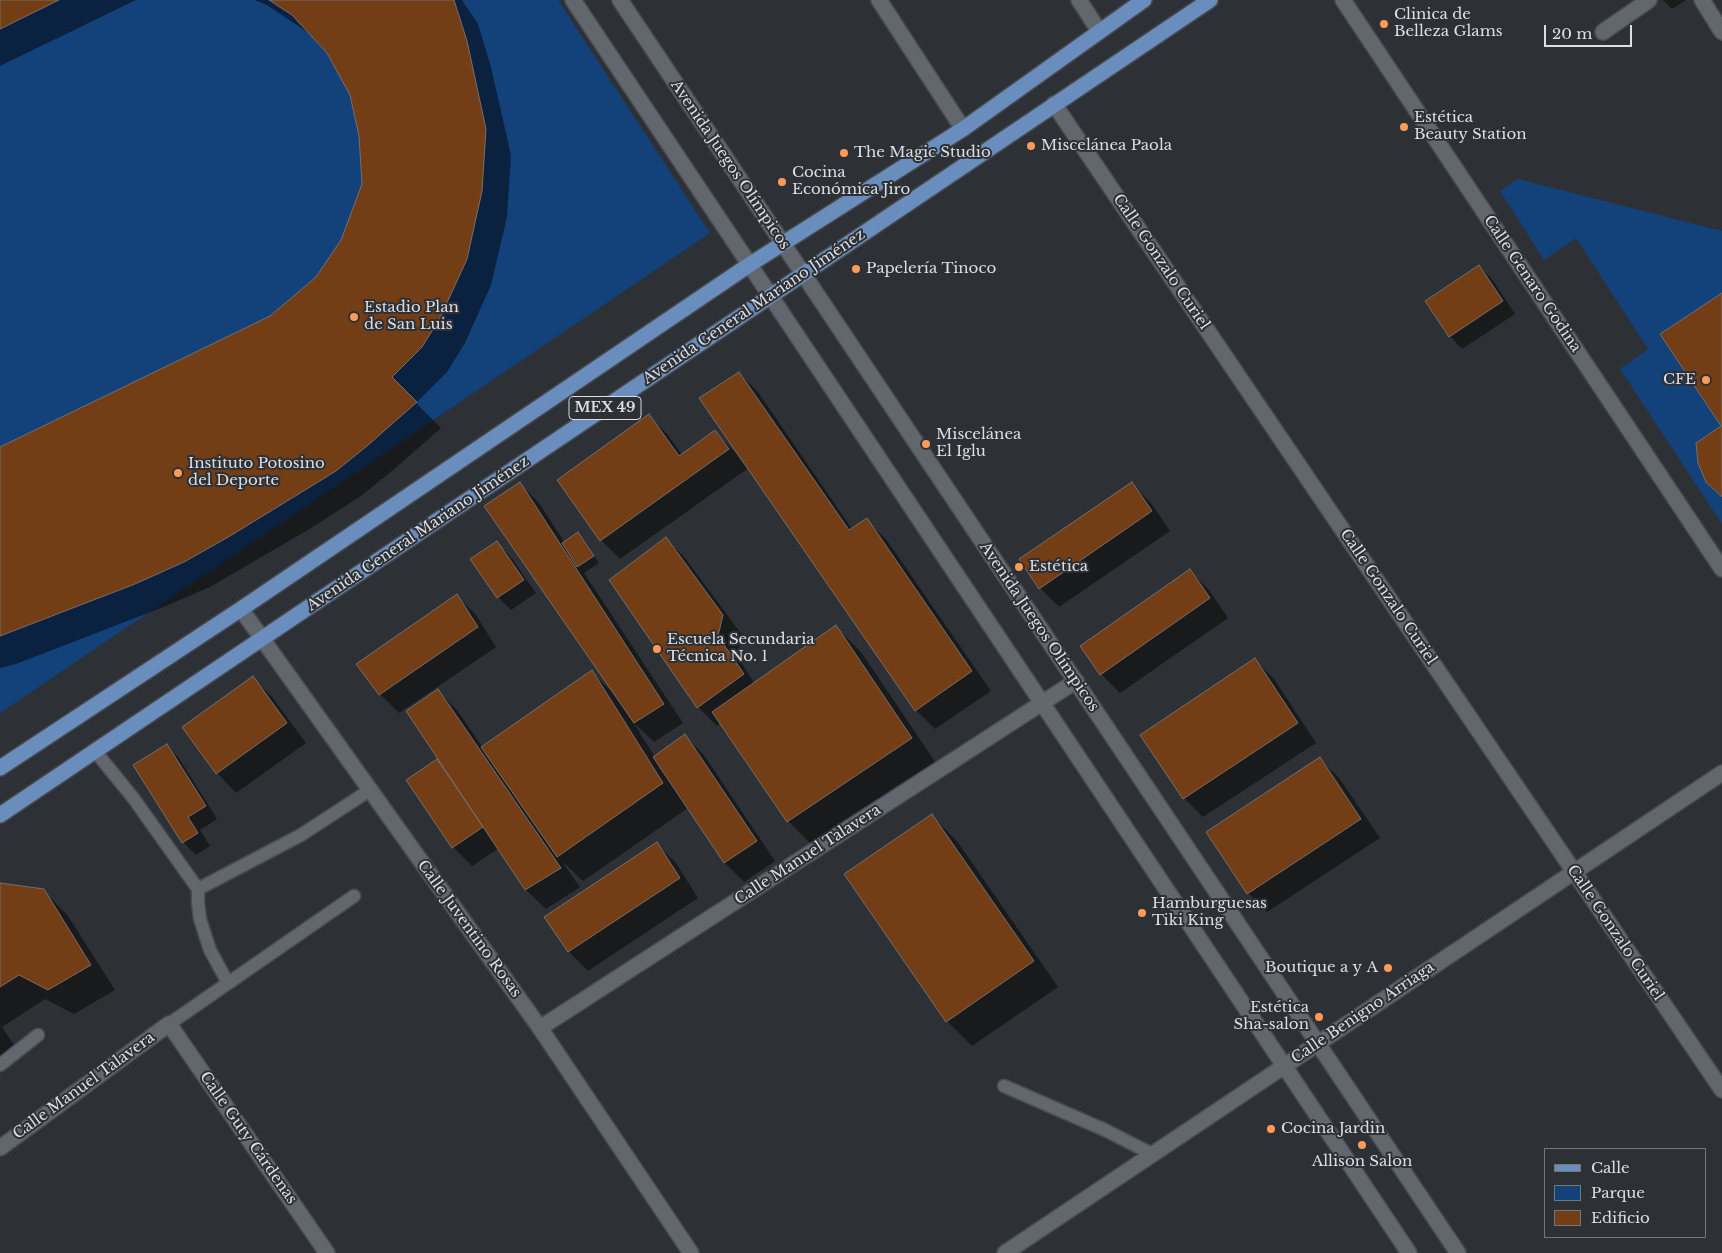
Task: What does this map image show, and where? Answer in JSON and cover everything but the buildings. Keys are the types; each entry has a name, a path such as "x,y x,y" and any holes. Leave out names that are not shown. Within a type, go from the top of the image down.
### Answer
{"main road":[{"name":"MEX 49","path":"0,768 241,610 749,265 963,129 1144,0"},
{"name":"Avenida General Mariano Jiménez","path":"0,815 1210,0"}],"street":[{"path":"572,0 1409,1253"},
{"name":"Avenida Juegos Olímpicos","path":"620,0 1458,1253"},
{"path":"879,0 963,129"},
{"path":"1079,0 1099,31"},
{"name":"Calle Genaro Godina","path":"1343,0 1722,569"},
{"path":"1603,32 1649,0"},
{"path":"1702,0 1722,32"},
{"name":"Calle Gonzalo Curiel","path":"1054,104 1722,1090"},
{"name":"Calle Juventino Rosas","path":"241,610 540,1028 691,1253"},
{"name":"Calle Manuel Talavera","path":"540,1028 1076,681"},
{"name":"Calle Benigno Arriaga","path":"1005,1253 1722,773"},
{"name":"Calle Manuel Talavera","path":"0,1148 169,1024"},
{"name":"Calle Guty Cárdenas","path":"169,1024 327,1253"}],"lane":[{"path":"95,751 134,799 198,889 202,927 210,950 228,983"},
{"path":"198,889 301,835 370,790"},
{"path":"169,1024 354,896"},
{"path":"0,1065 38,1034"},
{"path":"1004,1086 1105,1130 1152,1154"}],"green space":[{"name":"Instituto Potosino del Deporte","path":"0,0 558,0 710,233 0,713"},
{"path":"1518,179 1722,231 1722,293 1660,334 1721,426 1696,444 1698,463 1706,482 1722,497 1722,524 1620,369 1648,349 1576,238 1544,260 1500,191"}],"place":[{"name":"Clinica de Belleza Glams","path":"1384,24"},
{"name":"Estética Beauty Station","path":"1404,127"},
{"name":"Miscelánea Paola","path":"1031,146"},
{"name":"The Magic Studio","path":"844,153"},
{"name":"Cocina Económica Jiro","path":"782,182"},
{"name":"Papelería Tinoco","path":"856,269"},
{"name":"Estadio Plan de San Luis","path":"354,317"},
{"name":"CFE","path":"1706,380"},
{"name":"Miscelánea El Iglu","path":"926,444"},
{"name":"Instituto Potosino del Deporte","path":"178,473"},
{"name":"Estética","path":"1019,567"},
{"name":"Escuela Secundaria Técnica No. 1","path":"657,649"},
{"name":"Hamburguesas Tiki King","path":"1142,913"},
{"name":"Boutique a y A","path":"1388,968"},
{"name":"Estética Sha-salon","path":"1319,1017"},
{"name":"Cocina Jardin","path":"1271,1129"},
{"name":"Allison Salon","path":"1362,1145"}]}
